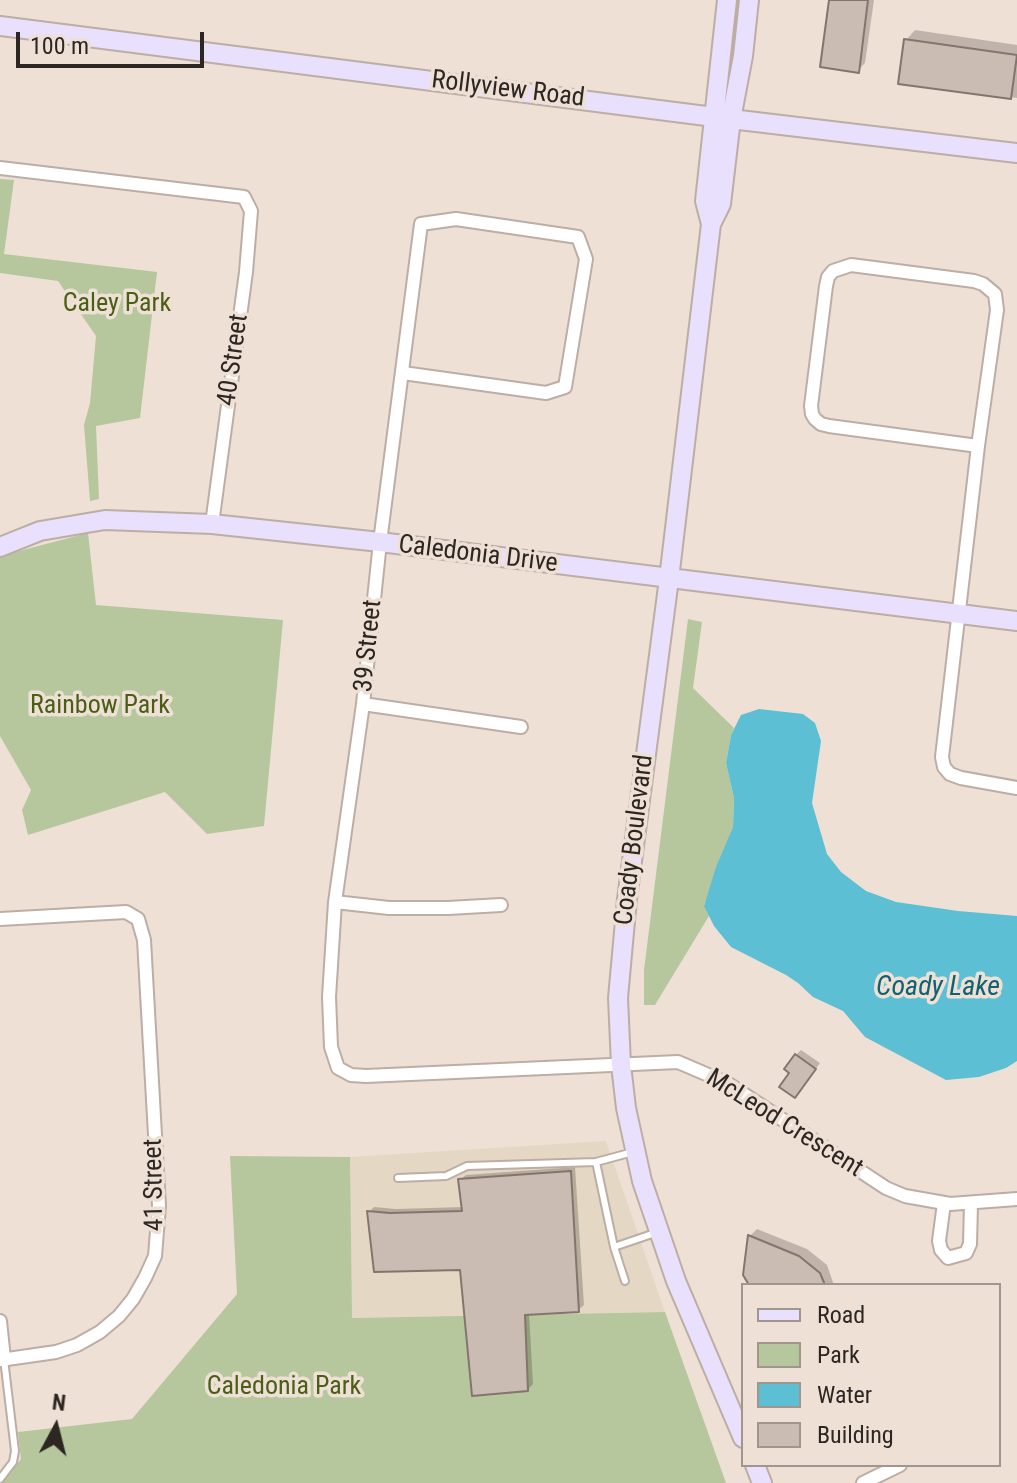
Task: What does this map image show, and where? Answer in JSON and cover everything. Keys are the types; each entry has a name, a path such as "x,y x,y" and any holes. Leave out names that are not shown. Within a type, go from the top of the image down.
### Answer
{"main road":[{"path":"723,118 727,0"},
{"path":"723,118 743,56 749,0"},
{"name":"Rollyview Road","path":"0,26 1017,153"},
{"name":"Coady Boulevard","path":"723,118 705,201 711,224 622,944 618,998 621,1065 635,1152 676,1281 741,1433"},
{"name":"Caledonia Drive","path":"0,547 40,531 105,520 212,524 1017,621"}],"street":[{"name":"40 Street","path":"0,168 244,197 251,211 246,272 212,524"},
{"name":"39 Street","path":"338,1068 331,1047 329,997 335,902 363,704 380,542 421,224 456,219 578,237 586,259 565,387 546,393 403,373"},
{"path":"978,446 829,426 815,419 811,406 826,286 833,271 851,265 974,281 995,294 997,310 942,757 944,767 950,774 1017,788"},
{"path":"363,704 521,727"},
{"path":"335,902 389,908 501,905"},
{"name":"41 Street","path":"0,919 126,912 138,919 144,940 159,1206 155,1256 133,1299 119,1316 77,1345 56,1352 2,1359"},
{"name":"McLeod Crescent","path":"338,1068 351,1075 366,1076 678,1062 727,1083 886,1188 905,1196 971,1204 1017,1199"},
{"path":"944,1203 939,1241 941,1250 948,1258 966,1253 970,1244 971,1204"},
{"path":"0,1321 2,1359"},
{"path":"863,1483 896,1467"}],"lane":[{"path":"398,1178 446,1176 467,1166 596,1162 635,1152"},
{"path":"596,1162 614,1247 625,1281"},
{"path":"614,1247 658,1231"},
{"path":"0,1479 13,1462 15,1451 2,1359"}],"shaded area":[{"path":"606,1141 665,1312 351,1318 350,1157"}],"green space":[{"name":"Caley Park","path":"0,179 14,180 4,254 157,272 140,418 96,426 99,499 90,501 84,425 90,403 96,336 58,281 0,273"},
{"name":"Rainbow Park","path":"88,533 96,605 283,620 264,826 207,834 165,792 28,835 22,810 31,790 0,736 0,556"},
{"path":"688,619 702,622 693,688 734,728 726,763 734,798 733,827 704,905 709,916 655,1005 644,1005 644,970"},
{"name":"Caledonia Park","path":"230,1156 350,1157 352,1318 665,1312 726,1483 2,1483 21,1459 18,1432 132,1419 237,1294"}],"water":[{"name":"Coady Lake","path":"759,709 803,714 815,723 821,741 812,803 827,854 841,872 866,891 896,902 1017,916 1017,1061 979,1077 946,1080 865,1037 843,1011 813,997 786,975 731,947 714,926 704,906 733,827 734,798 726,763 731,735 741,715"}],"building":[{"path":"829,0 868,0 859,73 820,67"},
{"path":"904,39 1017,55 1011,99 898,84"},
{"path":"795,1054 816,1069 795,1098 779,1087 789,1073 784,1069"},
{"path":"571,1171 579,1312 525,1315 528,1391 472,1396 460,1270 374,1272 367,1211 462,1211 458,1179"},
{"path":"748,1235 799,1256 820,1273 824,1283 748,1283 743,1275"}]}
